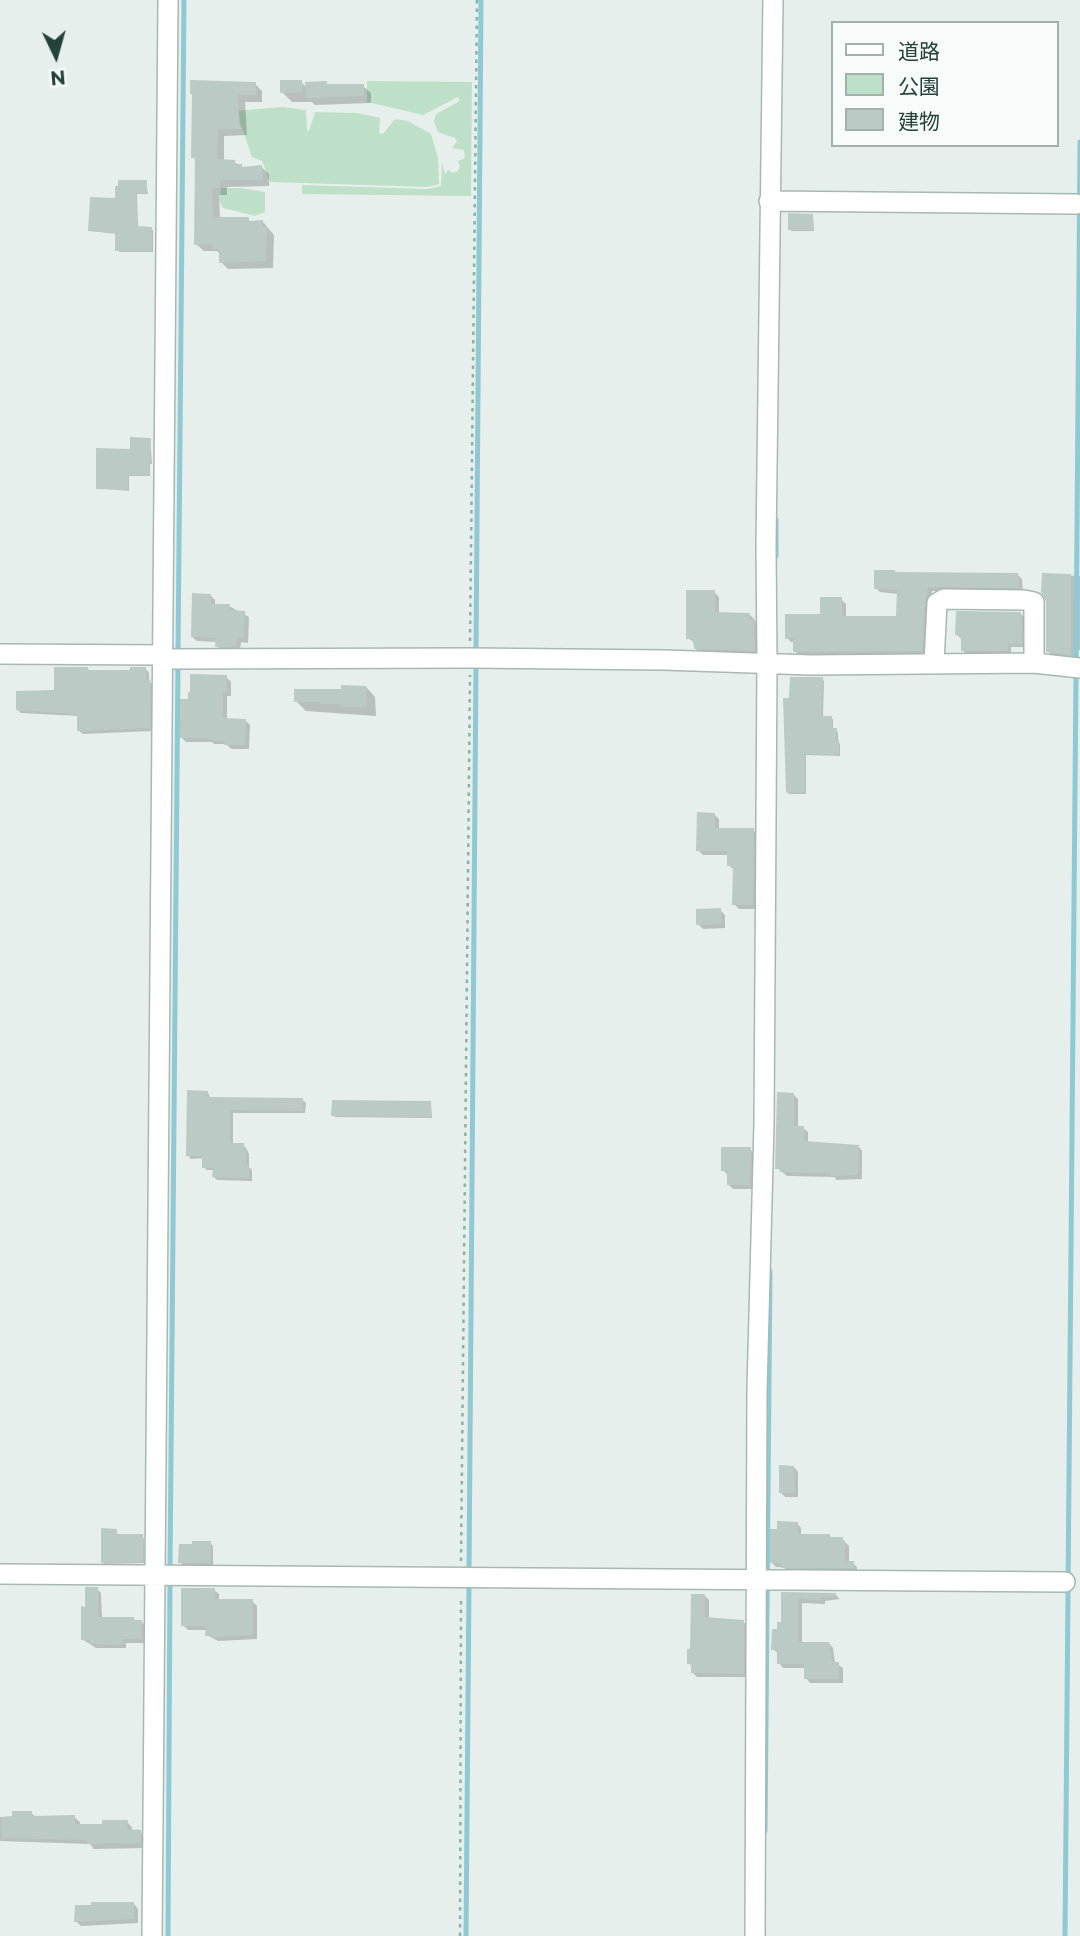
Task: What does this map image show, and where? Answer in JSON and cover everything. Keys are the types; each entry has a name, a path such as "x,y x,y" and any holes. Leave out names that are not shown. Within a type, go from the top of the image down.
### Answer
{"street":[{"path":"152,1936 153,1576 170,658 168,0"},
{"path":"755,1936 764,1580 757,1390 764,1124 766,546 775,201 773,0"},
{"path":"775,201 1076,204"},
{"path":"934,663 937,603 944,599 1034,602 1034,663"},
{"path":"0,654 170,658 664,660 767,664 1034,663 1080,668"},
{"path":"0,1574 1065,1582"}],"path":[{"path":"460,1936 461,1577 477,0"}],"green space":[{"path":"367,81 472,82 471,196 302,194 302,185 427,189 441,186 442,162 445,174 448,170 453,173 458,171 458,161 465,158 464,150 452,148 457,141 455,138 438,132 434,122 436,114 460,101 458,97 423,115 367,102"},
{"path":"282,107 306,110 309,131 315,112 357,113 380,118 379,133 383,134 395,119 408,121 431,134 438,158 439,184 427,187 270,182 262,161 252,157 241,125 232,117 235,111"},
{"path":"221,188 265,192 265,212 255,216 223,208 219,200"}],"building":[{"path":"190,80 256,82 256,95 238,95 240,129 218,129 217,159 235,160 235,164 242,164 242,167 262,165 263,180 220,180 220,188 212,188 213,217 249,217 249,221 263,220 263,227 267,226 266,261 219,263 219,249 213,249 213,244 194,245 195,158 191,158"},
{"path":"280,80 302,80 302,92 280,93"},
{"path":"327,81 327,84 364,84 364,96 306,98 305,82"},
{"path":"118,180 147,180 147,193 136,193 137,226 152,227 152,251 115,251 115,233 88,231 90,197 115,198"},
{"path":"788,213 813,214 813,230 788,230"},
{"path":"130,437 151,438 149,475 128,475 128,490 96,489 96,448 130,449"},
{"path":"874,570 1018,573 1019,588 928,587 922,651 793,652 793,638 785,639 785,614 820,614 820,597 842,597 842,616 896,616 897,590 874,589"},
{"path":"1042,573 1071,574 1071,655 1046,652 1046,602 1041,592"},
{"path":"686,590 715,590 715,612 750,613 750,620 754,620 755,651 694,649 693,639 686,639"},
{"path":"192,593 211,594 211,604 230,604 229,610 245,611 244,639 237,638 236,647 215,647 216,638 191,637"},
{"path":"956,611 1021,612 1022,644 1008,643 1008,651 961,651 961,635 955,635"},
{"path":"54,667 130,670 130,667 146,667 146,680 150,680 150,728 77,731 77,714 16,710 16,691 54,690"},
{"path":"190,674 227,675 227,692 223,692 223,718 246,719 245,745 224,745 225,741 208,738 180,738 180,699 188,699"},
{"path":"790,677 823,677 821,716 832,716 832,728 837,728 836,740 839,740 839,755 805,754 805,793 786,792 783,698 789,698"},
{"path":"341,685 366,686 367,707 294,702 294,689 341,689"},
{"path":"697,812 715,813 715,828 754,828 753,905 732,905 733,866 727,866 727,851 696,851"},
{"path":"721,908 721,924 696,925 696,909"},
{"path":"187,1090 208,1091 208,1097 303,1098 303,1111 230,1110 230,1143 244,1143 249,1178 212,1177 213,1168 202,1168 202,1156 186,1156"},
{"path":"777,1092 794,1093 794,1126 804,1126 804,1141 859,1145 858,1175 831,1176 831,1173 780,1172 780,1169 775,1169"},
{"path":"332,1100 431,1101 431,1117 331,1116"},
{"path":"721,1147 751,1147 750,1185 727,1185 727,1171 721,1171"},
{"path":"779,1465 794,1466 795,1493 779,1493"},
{"path":"777,1521 798,1522 798,1534 830,1534 830,1537 843,1537 845,1561 854,1561 854,1568 781,1568 782,1563 770,1563 770,1529 777,1529"},
{"path":"101,1528 117,1529 117,1534 143,1534 143,1562 101,1563"},
{"path":"192,1541 211,1541 210,1563 178,1563 179,1544 192,1544"},
{"path":"85,1587 98,1587 98,1617 134,1617 134,1620 142,1620 142,1639 123,1639 123,1645 90,1644 90,1640 81,1640 81,1606 85,1607"},
{"path":"181,1588 215,1588 215,1599 253,1599 253,1635 212,1637 205,1636 206,1626 181,1626"},
{"path":"781,1592 836,1593 836,1596 821,1597 821,1600 798,1599 798,1642 829,1642 832,1662 839,1662 839,1679 804,1679 804,1664 777,1664 777,1650 771,1650 772,1629 777,1629 777,1622 781,1622"},
{"path":"691,1594 705,1594 705,1617 744,1620 744,1674 691,1673 691,1664 687,1664 687,1649 690,1649"},
{"path":"12,1811 32,1811 32,1816 75,1815 75,1824 128,1820 127,1829 141,1830 141,1843 87,1844 87,1840 2,1838 1,1817 12,1816"},
{"path":"91,1902 134,1902 134,1919 74,1922 75,1905 91,1905"}],"waterway":[{"path":"178,653 184,0"},
{"path":"476,653 481,0"},
{"path":"1076,661 1080,142"},
{"path":"776,520 776,556"},
{"path":"170,1570 178,663"},
{"path":"469,1571 476,664"},
{"path":"1065,1936 1076,674"},
{"path":"765,1831 770,1271"},
{"path":"168,1936 170,1580"},
{"path":"466,1936 469,1584"}]}
